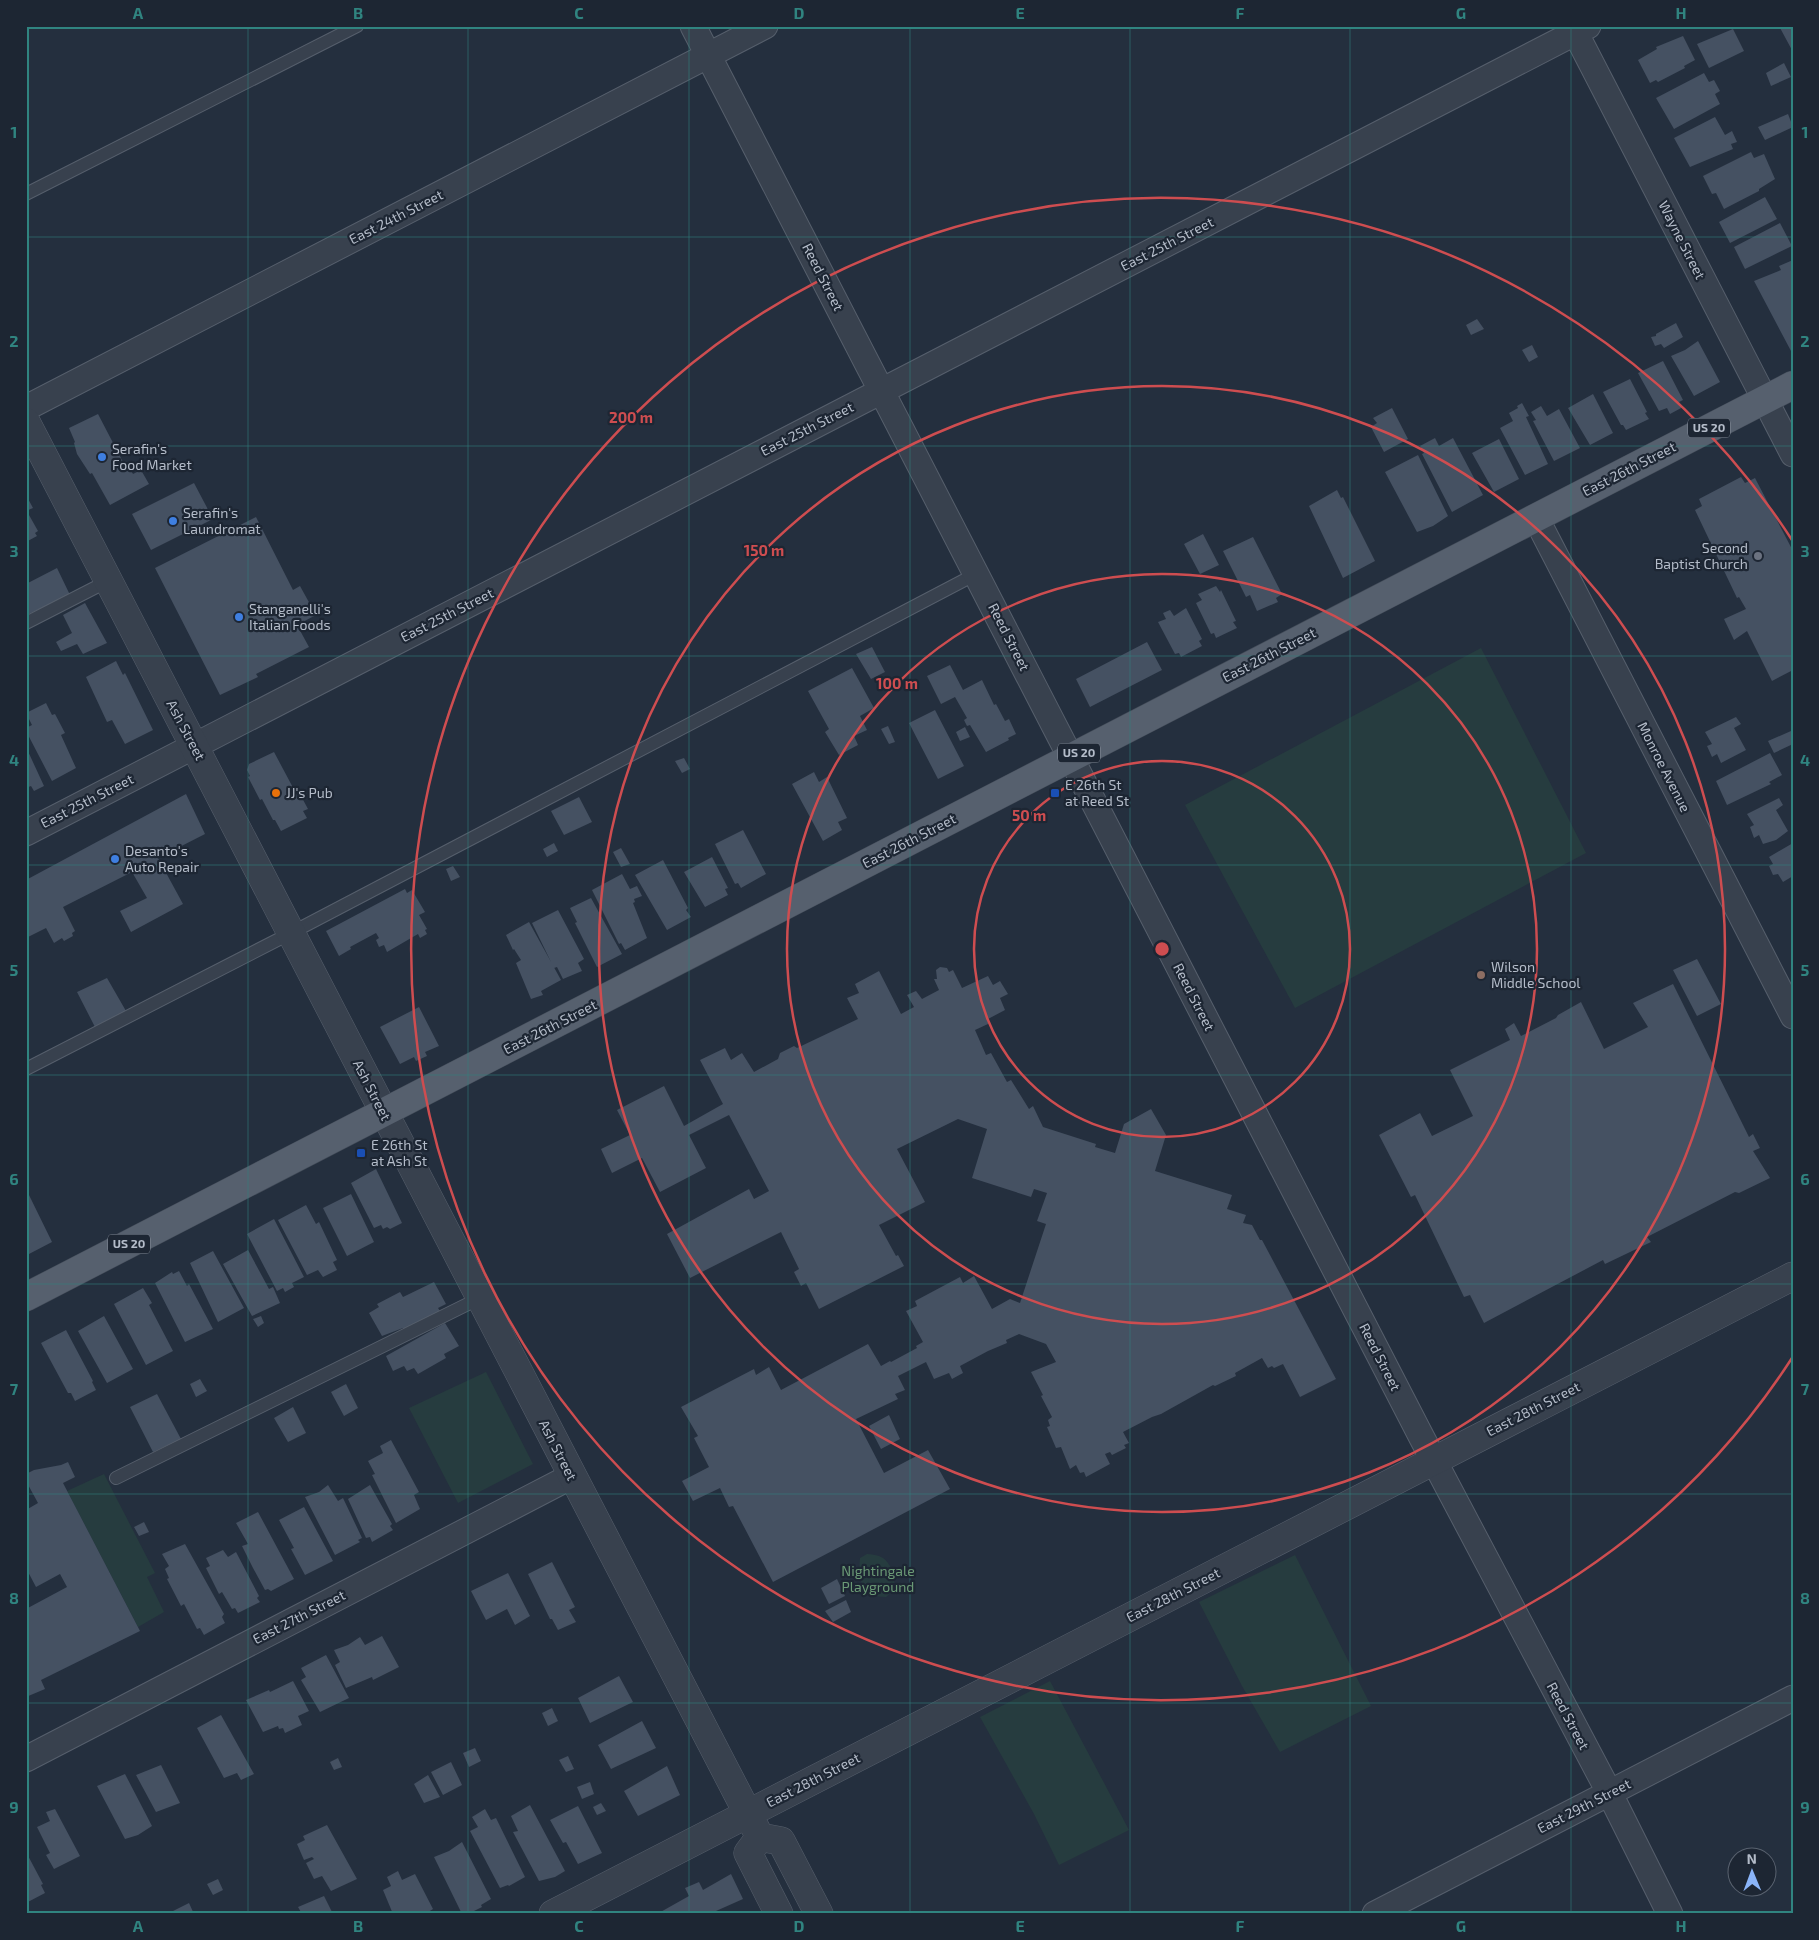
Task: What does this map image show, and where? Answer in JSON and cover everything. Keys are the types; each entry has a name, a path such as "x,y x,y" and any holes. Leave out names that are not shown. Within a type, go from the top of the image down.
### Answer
{"main road":[{"name":"East 26th Street","path":"26,1297 1793,385"}],"street":[{"name":"Reed Street","path":"693,26 1434,1460 1609,1792 1670,1914"},
{"name":"East 24th Street","path":"26,408 765,26"},
{"name":"East 25th Street","path":"26,833 1578,28"},
{"name":"Wayne Street","path":"1578,28 1764,400 1793,454"},
{"name":"Ash Street","path":"26,422 753,1826"},
{"name":"Monroe Avenue","path":"1536,518 1793,1016"},
{"name":"East 28th Street","path":"553,1914 753,1826 1434,1460 1793,1276"},
{"name":"East 27th Street","path":"26,1759 572,1476"},
{"name":"East 29th Street","path":"1375,1914 1793,1698"},
{"path":"779,1914 748,1853 753,1826 781,1841 819,1914"}],"lane":[{"path":"26,194 357,26"},
{"path":"26,1069 291,933 976,574"},
{"path":"26,623 108,581"},
{"path":"116,1478 480,1298"}],"green space":[{"path":"1481,648 1586,853 1295,1008 1185,805"},
{"path":"486,1372 533,1464 458,1503 409,1408"},
{"path":"104,1474 155,1573 147,1577 164,1612 138,1627 67,1491"},
{"name":"Nightingale Playground","path":"867,1554 883,1558 893,1572 893,1588 886,1597 871,1594 863,1586 860,1573 860,1558"},
{"path":"1295,1555 1371,1706 1280,1752 1242,1686 1199,1602"},
{"path":"1050,1681 1129,1830 1059,1865 1034,1814 980,1717"}],"building":[{"path":"1779,26 1793,26 1793,52"},
{"path":"1733,29 1744,51 1709,68 1697,44"},
{"path":"1683,36 1695,60 1684,66 1685,68 1658,82 1656,80 1650,83 1638,60 1657,49 1656,47"},
{"path":"1784,63 1791,77 1771,86 1766,73"},
{"path":"1704,73 1709,82 1714,80 1720,91 1715,94 1720,104 1674,129 1656,98"},
{"path":"1788,114 1793,127 1765,140 1758,127"},
{"path":"1715,117 1725,135 1732,131 1737,142 1731,144 1733,149 1690,167 1674,138"},
{"path":"1751,152 1754,158 1764,154 1775,179 1759,189 1759,191 1724,209 1716,193 1712,194 1703,176"},
{"path":"1765,197 1777,219 1730,243 1719,222"},
{"path":"1780,223 1792,246 1745,269 1734,247"},
{"path":"1793,260 1793,350 1791,351 1754,281 1781,270 1779,266"},
{"path":"1477,319 1484,329 1471,335 1466,325"},
{"path":"1676,323 1683,337 1664,348 1661,344 1655,346 1651,337 1656,336 1656,334"},
{"path":"1698,341 1720,382 1694,396 1671,356 1685,350"},
{"path":"1532,345 1538,357 1529,362 1522,350"},
{"path":"1663,361 1683,400 1679,402 1683,407 1670,414 1667,408 1659,411 1638,373"},
{"path":"1630,379 1649,419 1626,430 1621,425 1603,392"},
{"path":"1593,394 1613,433 1590,445 1568,408"},
{"path":"1522,403 1529,416 1526,417 1548,464 1525,475 1500,428 1513,421 1509,413 1518,408 1517,406"},
{"path":"1541,406 1547,416 1559,409 1580,448 1554,461 1533,421 1536,420 1531,412"},
{"path":"1392,408 1408,439 1384,452 1371,427 1377,423 1373,418"},
{"path":"98,414 123,462 126,461 133,474 141,470 149,484 110,505 92,473 90,474 77,454 75,442 69,428"},
{"path":"1435,438 1439,446 1453,438 1483,495 1452,512 1422,454 1424,453 1420,446"},
{"path":"1499,439 1519,479 1494,492 1472,453"},
{"path":"1418,455 1448,516 1433,526 1417,532 1385,472"},
{"path":"1741,477 1745,483 1755,478 1793,551 1793,670 1772,681 1747,631 1734,640 1724,619 1746,609 1739,597 1737,598 1695,510 1702,506 1699,499"},
{"path":"194,483 213,519 151,550 132,514"},
{"path":"1337,490 1341,498 1343,497 1375,561 1343,578 1309,506"},
{"path":"26,495 33,508 26,511"},
{"path":"29,515 38,531 35,533 37,536 26,542 26,516"},
{"path":"256,517 293,590 300,586 316,615 297,625 309,647 256,674 258,677 220,695 155,568"},
{"path":"1203,534 1219,565 1200,574 1184,544"},
{"path":"1253,537 1282,594 1276,598 1278,602 1257,611 1250,595 1246,597 1223,551"},
{"path":"57,568 70,595 26,615 26,584"},
{"path":"1216,586 1220,592 1221,590 1236,621 1233,622 1237,628 1216,638 1214,633 1211,634 1196,603 1202,600 1198,594"},
{"path":"85,603 107,643 83,654 77,644 61,651 56,642 72,633 63,615"},
{"path":"1186,608 1202,639 1199,641 1202,646 1181,657 1179,653 1175,654 1158,622 1166,619 1163,613 1170,610 1174,616"},
{"path":"1147,642 1162,670 1090,707 1076,679"},
{"path":"872,647 885,672 871,679 856,654"},
{"path":"116,661 123,675 125,673 153,730 125,744 112,720 107,722 86,677"},
{"path":"950,665 963,690 982,680 994,705 996,704 1005,721 1009,719 1016,734 1008,738 1009,740 986,752 970,725 967,726 964,720 967,718 955,697 941,704 927,676"},
{"path":"852,668 874,708 860,716 867,730 854,736 858,745 839,755 825,732 829,729 808,691"},
{"path":"46,703 52,715 55,714 65,733 61,735 76,768 52,781 26,731 26,728 32,725 26,713"},
{"path":"935,710 964,766 938,779 909,723"},
{"path":"1736,717 1741,724 1734,728 1746,750 1721,763 1717,754 1712,757 1707,746 1712,744 1705,732"},
{"path":"888,726 895,742 889,744 881,729"},
{"path":"965,727 970,737 960,741 956,732"},
{"path":"1791,731 1793,744 1774,753 1768,741"},
{"path":"26,747 44,786 34,791 31,786 26,788"},
{"path":"274,752 298,797 301,796 308,809 303,811 307,818 281,831 262,799 260,800 248,777 250,776 247,770 249,764"},
{"path":"1770,753 1782,775 1769,782 1771,784 1727,805 1716,781"},
{"path":"684,758 690,769 682,773 675,761"},
{"path":"814,772 819,782 827,777 847,818 838,822 842,830 823,841 792,784"},
{"path":"186,794 205,834 158,858 183,904 131,932 120,911 147,898 132,872 63,907 75,931 72,933 73,936 64,941 62,938 54,943 46,928 26,938 26,880"},
{"path":"579,797 592,822 564,835 551,811"},
{"path":"1779,798 1783,805 1776,810 1788,831 1776,840 1763,844 1759,835 1754,838 1750,827 1754,825 1747,814"},
{"path":"743,830 766,874 741,888 738,883 735,884 715,844"},
{"path":"554,843 558,851 547,857 543,849"},
{"path":"1793,843 1793,876 1783,882 1778,874 1773,875 1769,866 1773,864 1769,857"},
{"path":"621,848 630,864 621,867 613,852"},
{"path":"712,857 728,888 725,889 728,895 705,907 684,872"},
{"path":"663,860 691,917 667,930 635,875"},
{"path":"453,866 460,877 451,881 446,869"},
{"path":"622,874 630,889 637,886 642,896 634,899 635,902 633,903 647,938 625,950 621,943 619,944 592,890"},
{"path":"405,889 407,893 412,890 425,912 419,915 427,929 425,930 427,934 420,938 418,934 387,952 384,945 379,947 376,940 379,938 376,933 350,947 351,949 339,956 326,931"},
{"path":"591,898 622,954 597,967 575,923 577,922 570,908"},
{"path":"558,910 584,959 578,963 582,971 563,979 557,967 554,968 532,923"},
{"path":"529,922 561,980 541,991 543,995 531,999 516,963 521,960 513,950 506,935"},
{"path":"1697,959 1721,1004 1697,1016 1673,970"},
{"path":"940,967 947,968 949,972 953,970 962,988 988,976 993,985 1000,981 1008,994 1000,998 1005,1010 988,1019 988,1024 975,1030 986,1055 991,1053 1007,1082 1011,1080 1029,1109 1033,1106 1043,1127 1096,1144 1095,1147 1115,1153 1124,1124 1151,1109 1166,1135 1155,1171 1232,1195 1227,1209 1246,1215 1243,1223 1252,1225 1260,1240 1262,1240 1336,1379 1300,1397 1283,1364 1274,1368 1272,1366 1268,1368 1262,1358 1235,1373 1236,1376 1215,1386 1213,1385 1161,1414 1123,1432 1129,1443 1124,1445 1126,1448 1112,1455 1110,1452 1105,1454 1110,1464 1086,1477 1084,1472 1080,1473 1076,1465 1070,1469 1061,1447 1056,1448 1047,1427 1050,1426 1048,1420 1052,1417 1031,1372 1056,1362 1046,1344 1019,1334 1006,1340 1007,1343 960,1366 963,1373 952,1379 949,1373 934,1379 926,1362 898,1376 905,1390 895,1394 898,1399 856,1419 884,1473 928,1450 950,1489 773,1582 733,1506 729,1507 720,1488 693,1501 682,1481 709,1467 694,1438 698,1436 681,1407 754,1369 756,1375 769,1367 781,1390 868,1344 881,1366 891,1362 917,1348 916,1346 923,1342 906,1311 917,1306 915,1301 960,1277 963,1283 974,1276 992,1309 1010,1299 1020,1303 1046,1224 1037,1221 1047,1193 1034,1189 1031,1197 972,1178 987,1129 958,1119 897,1149 925,1202 879,1225 896,1256 898,1255 904,1266 819,1309 806,1283 801,1286 794,1272 799,1269 781,1232 690,1278 667,1234 749,1189 754,1199 769,1191 729,1115 689,1135 706,1168 660,1192 642,1158 612,1173 601,1149 630,1135 617,1110 664,1086 684,1126 723,1104 700,1060 725,1048 731,1060 742,1053 754,1072 778,1059 780,1053 794,1046 797,1048 858,1019 847,998 859,993 855,984 879,971 901,1014 914,1007 907,995 916,991 922,999 939,990 934,979 937,979 936,970"},
{"path":"107,978 126,1011 95,1027 77,992"},
{"path":"1673,984 1749,1137 1753,1134 1760,1148 1753,1151 1770,1178 1739,1193 1735,1192 1647,1237 1651,1242 1605,1264 1603,1260 1484,1323 1470,1295 1464,1297 1415,1195 1411,1197 1379,1135 1420,1113 1432,1136 1473,1116 1450,1070 1510,1040 1505,1029 1514,1023 1521,1036 1556,1018 1581,1002 1604,1049 1648,1027 1633,1003"},
{"path":"419,1007 439,1046 425,1052 427,1056 416,1061 414,1057 400,1064 380,1027"},
{"path":"376,1169 402,1223 390,1229 387,1227 383,1229 381,1225 374,1228 351,1183"},
{"path":"351,1194 374,1242 347,1256 323,1208"},
{"path":"29,1195 52,1242 29,1254 26,1249 26,1197"},
{"path":"306,1205 316,1224 319,1222 337,1260 333,1262 337,1270 323,1277 318,1270 307,1275 278,1220"},
{"path":"274,1219 304,1277 292,1283 294,1287 285,1292 283,1288 277,1291 247,1234"},
{"path":"248,1250 269,1289 273,1287 280,1303 252,1316 223,1264"},
{"path":"213,1251 244,1308 218,1322 190,1263"},
{"path":"179,1271 187,1286 189,1284 213,1329 185,1342 155,1283 172,1272 173,1274"},
{"path":"434,1282 446,1304 438,1308 440,1311 404,1330 403,1328 382,1336 369,1313 379,1307 377,1304 400,1292 403,1297"},
{"path":"143,1288 152,1303 149,1305 173,1351 146,1365 114,1304"},
{"path":"104,1316 133,1369 107,1383 78,1331"},
{"path":"261,1316 264,1323 258,1327 253,1319"},
{"path":"445,1323 459,1346 444,1354 446,1358 418,1374 414,1368 407,1371 404,1366 393,1371 386,1356"},
{"path":"66,1330 96,1390 75,1401 71,1393 68,1393 41,1343"},
{"path":"200,1379 207,1391 196,1397 190,1384"},
{"path":"346,1384 358,1408 344,1416 331,1392"},
{"path":"157,1394 181,1439 153,1452 130,1407"},
{"path":"293,1407 306,1433 288,1442 274,1418"},
{"path":"889,1415 900,1439 881,1449 869,1426"},
{"path":"391,1440 419,1492 414,1495 420,1509 396,1523 372,1475 375,1474 368,1461 383,1453 380,1446"},
{"path":"68,1462 75,1477 63,1483 140,1631 41,1680 45,1689 26,1697 26,1609 67,1587 60,1574 36,1587 26,1568 26,1510 38,1503 26,1481 26,1474 34,1470"},
{"path":"328,1485 338,1501 343,1498 362,1538 358,1540 360,1542 335,1555 305,1497 319,1492"},
{"path":"370,1485 392,1524 390,1526 393,1530 372,1542 370,1537 366,1538 348,1499"},
{"path":"304,1507 333,1561 305,1575 291,1549 294,1548 279,1520"},
{"path":"258,1512 294,1579 271,1591 265,1590 253,1568 242,1546 248,1544 236,1523"},
{"path":"144,1522 149,1532 139,1536 134,1527"},
{"path":"185,1544 224,1614 222,1617 225,1623 204,1635 200,1628 197,1629 184,1604 181,1606 167,1579 169,1578 165,1569 169,1566 162,1554"},
{"path":"223,1550 228,1557 236,1552 259,1596 257,1598 260,1602 238,1613 235,1608 232,1609 222,1592 219,1594 206,1568 210,1566 206,1558"},
{"path":"552,1562 575,1607 569,1610 576,1622 558,1630 552,1619 550,1619 528,1574"},
{"path":"508,1573 530,1616 515,1625 507,1609 486,1620 471,1591"},
{"path":"837,1579 845,1596 829,1604 821,1588"},
{"path":"846,1600 851,1612 833,1622 825,1611"},
{"path":"382,1636 399,1667 373,1680 372,1677 346,1688 335,1665 340,1662 334,1650 348,1645 360,1637 365,1645"},
{"path":"326,1655 349,1698 320,1712 301,1680 306,1677 301,1668"},
{"path":"619,1676 633,1702 590,1723 578,1698"},
{"path":"293,1681 309,1711 298,1716 302,1725 285,1733 283,1728 279,1729 278,1726 263,1732 246,1700 269,1690 270,1692"},
{"path":"552,1708 558,1721 548,1726 542,1713"},
{"path":"221,1715 254,1774 241,1780 237,1773 224,1778 197,1728"},
{"path":"642,1721 656,1748 611,1769 598,1745"},
{"path":"475,1748 481,1761 469,1767 463,1753"},
{"path":"568,1756 574,1769 566,1772 559,1760"},
{"path":"338,1758 342,1767 334,1770 330,1762"},
{"path":"451,1762 462,1785 443,1795 431,1772"},
{"path":"161,1765 180,1803 156,1812 136,1775"},
{"path":"667,1766 680,1795 638,1816 624,1791"},
{"path":"125,1774 152,1826 138,1835 125,1839 97,1786"},
{"path":"428,1775 440,1797 424,1803 414,1784"},
{"path":"590,1782 594,1794 582,1799 577,1787"},
{"path":"601,1803 606,1811 597,1815 593,1807"},
{"path":"530,1805 565,1871 555,1877 539,1881 513,1832 518,1831 511,1816"},
{"path":"578,1806 602,1853 578,1864 566,1842 563,1843 550,1820"},
{"path":"55,1809 80,1856 54,1869 46,1855 50,1853 37,1827 50,1821 46,1812"},
{"path":"485,1809 491,1820 496,1818 525,1877 509,1886 500,1888 470,1831 478,1827 472,1817"},
{"path":"327,1825 357,1879 331,1891 322,1876 314,1879 306,1863 314,1859 312,1857 304,1860 297,1844 305,1840 303,1836"},
{"path":"462,1842 491,1899 481,1905 482,1907 468,1914 462,1914 434,1857 449,1851"},
{"path":"26,1852 43,1884 41,1885 45,1893 26,1903"},
{"path":"398,1871 402,1880 415,1874 433,1909 425,1914 393,1914 383,1890 391,1886 387,1877"},
{"path":"731,1874 743,1899 716,1911 718,1914 657,1914 689,1896 685,1888 699,1882 703,1890"},
{"path":"218,1879 223,1890 213,1895 207,1884"},
{"path":"324,1896 333,1914 302,1914 298,1907"},
{"path":"189,1903 194,1914 172,1914 171,1912"}],"place":[{"name":"Serafin's Food Market","path":"102,457"},
{"name":"Serafin's Laundromat","path":"173,521"},
{"name":"Second Baptist Church","path":"1758,556"},
{"name":"Stanganelli's Italian Foods","path":"239,617"},
{"name":"JJ's Pub","path":"276,793"},
{"name":"E 26th St at Reed St","path":"1055,793"},
{"name":"Desanto's Auto Repair","path":"115,859"},
{"name":"Wilson Middle School","path":"1481,975"},
{"name":"E 26th St at Ash St","path":"361,1153"}]}
